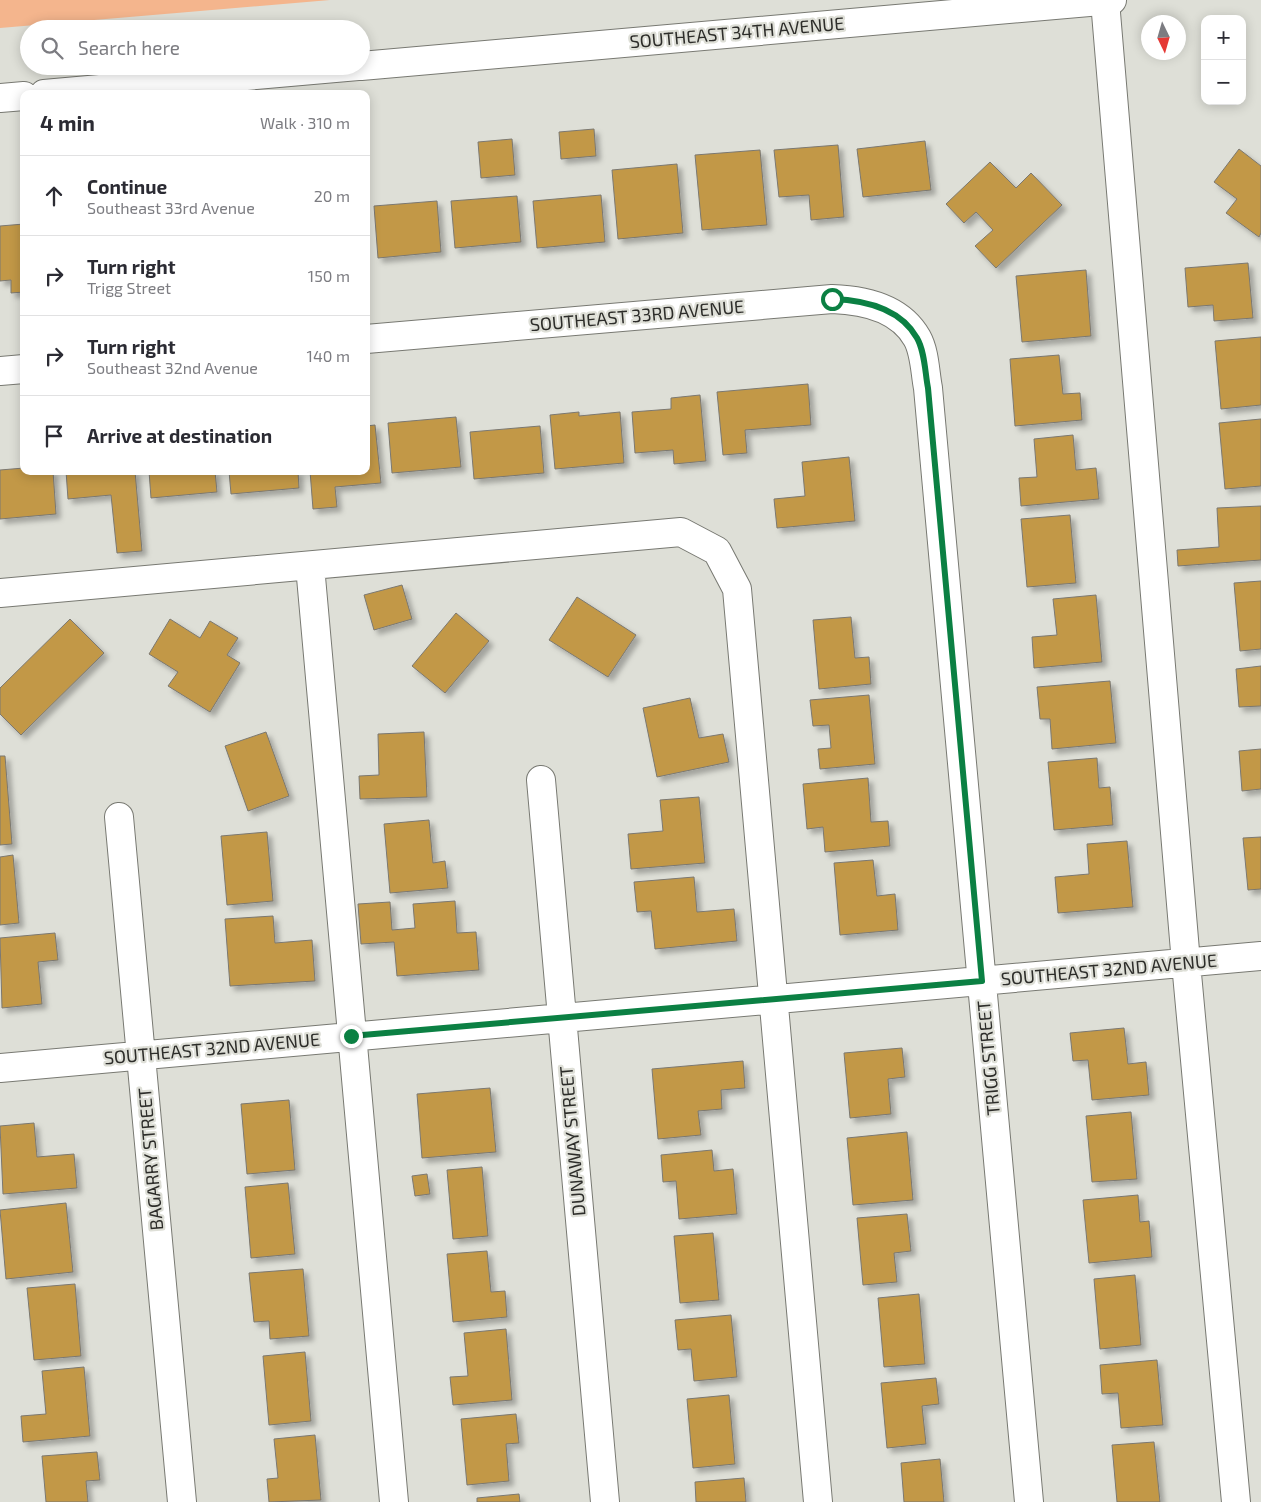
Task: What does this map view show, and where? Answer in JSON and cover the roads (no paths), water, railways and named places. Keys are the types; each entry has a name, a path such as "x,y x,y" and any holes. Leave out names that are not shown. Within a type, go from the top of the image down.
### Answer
{"street":[{"name":"SOUTHEAST 34TH AVENUE","path":"370,65 1112,0"},
{"path":"1105,1 1186,963 1236,1502"},
{"name":"SOUTHEAST 34TH AVENUE","path":"89,90 258,75"},
{"path":"0,98 20,96"},
{"name":"SOUTHEAST 33RD AVENUE","path":"370,339 832,299 857,300 883,308 904,322"},
{"name":"TRIGG STREET","path":"904,322 917,339 928,388 1029,1502"},
{"path":"0,372 20,370"},
{"path":"0,593 681,532 717,551 737,589 818,1502"},
{"path":"310,566 394,1502"},
{"name":"DUNAWAY STREET","path":"542,780 605,1502"},
{"name":"BAGARRY STREET","path":"119,817 182,1502"},
{"name":"SOUTHEAST 32ND AVENUE","path":"0,1068 1261,956"}]}
